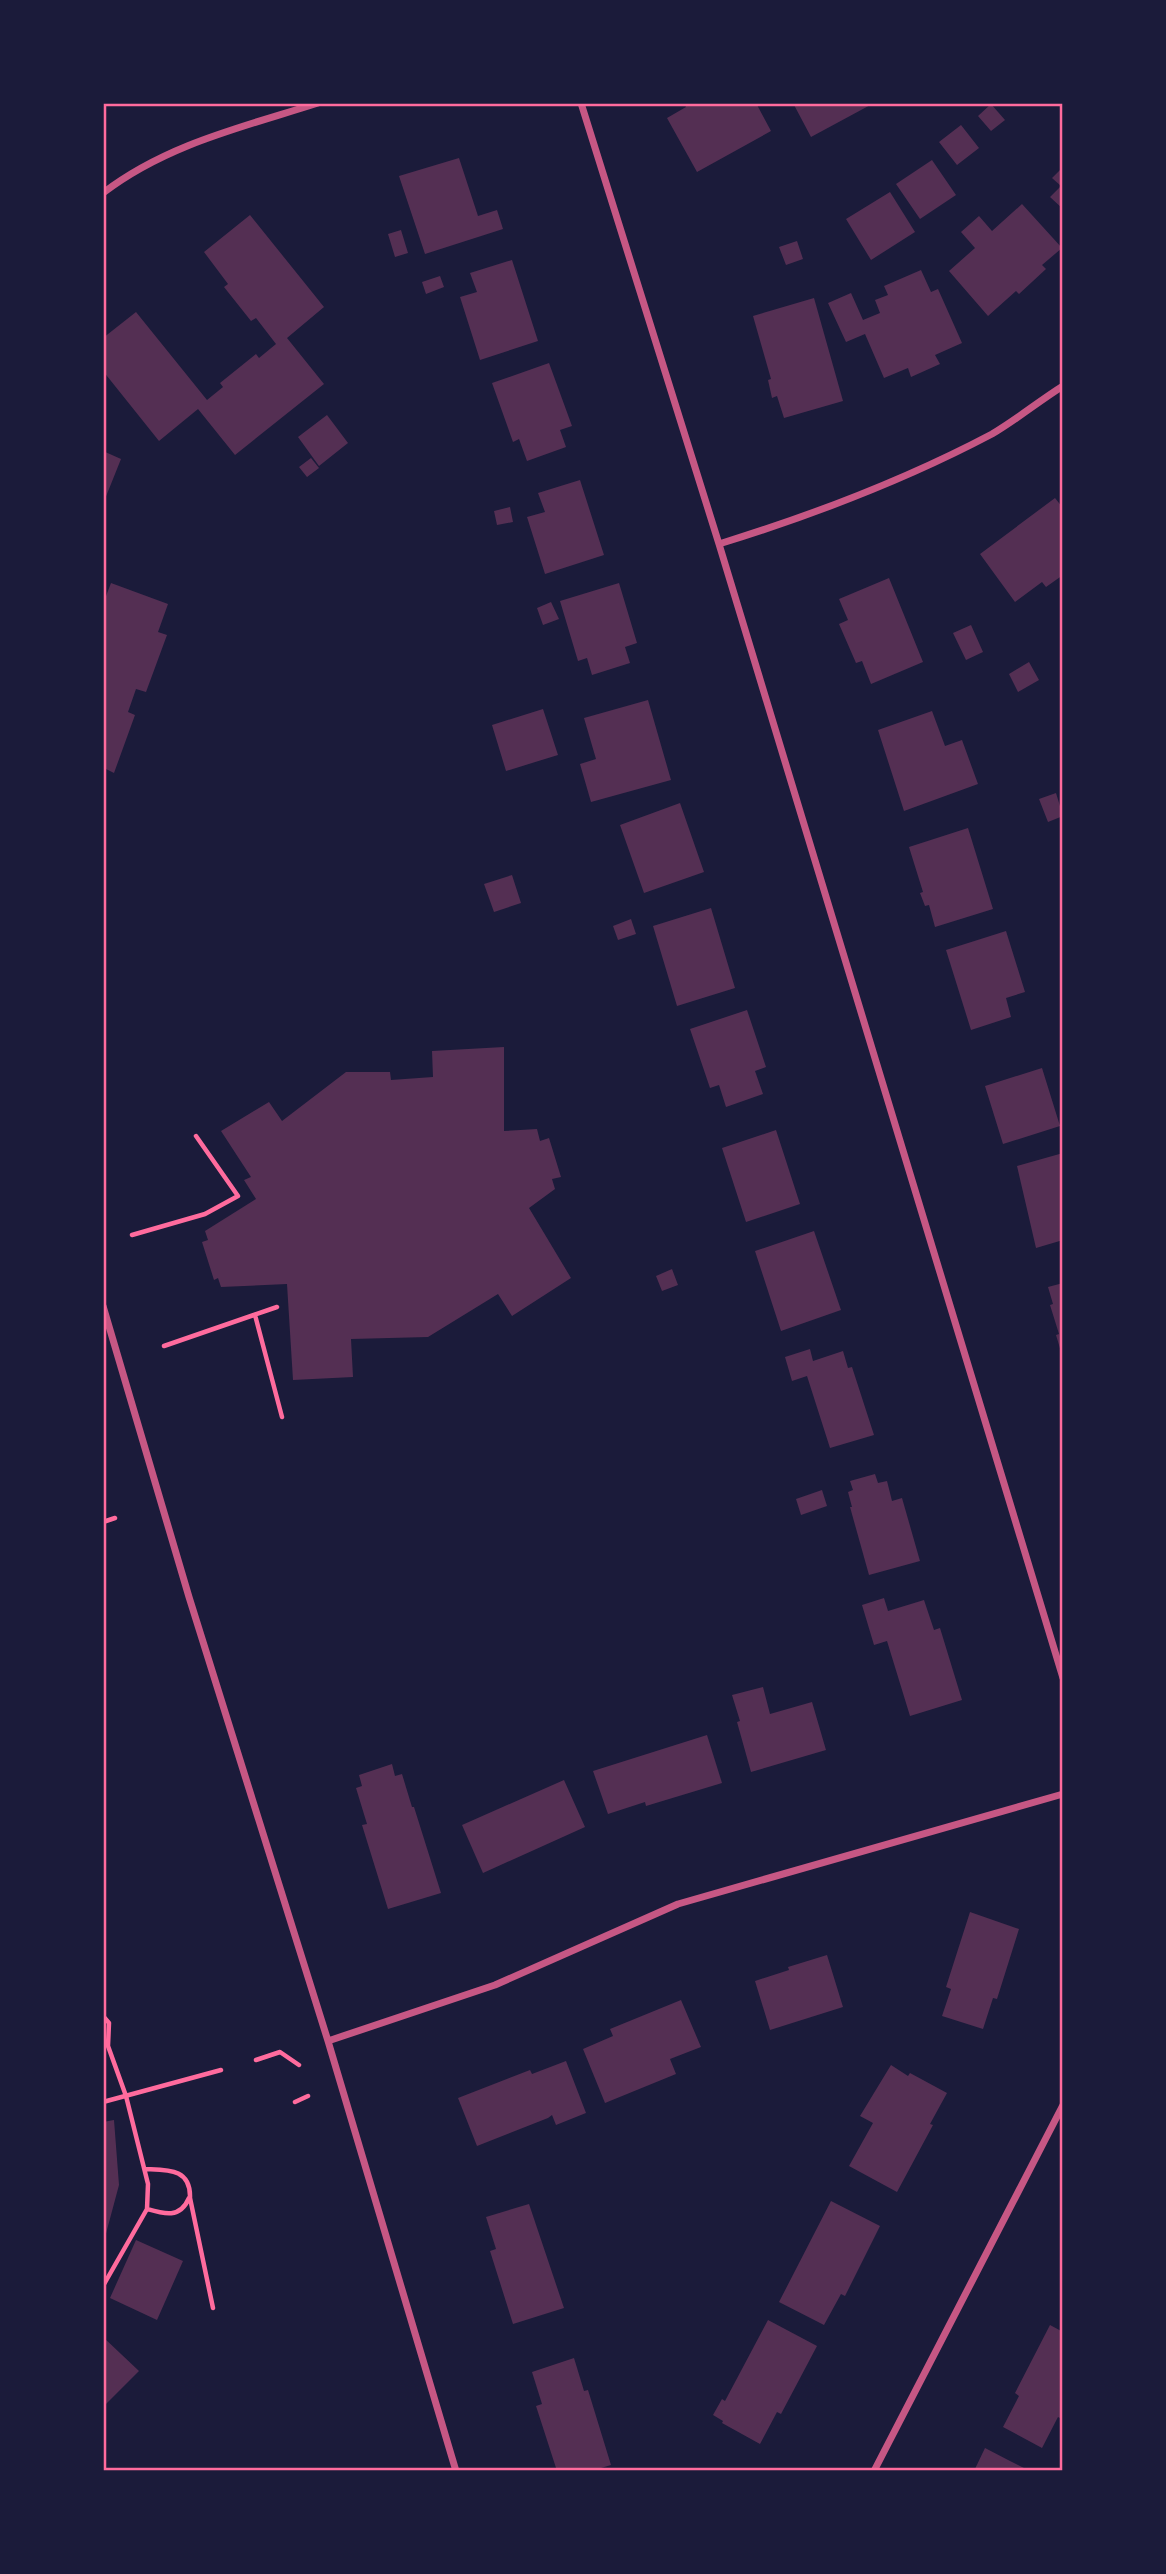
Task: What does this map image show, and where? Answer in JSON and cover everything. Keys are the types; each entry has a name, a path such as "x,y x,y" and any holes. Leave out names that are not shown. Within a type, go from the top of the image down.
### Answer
{"street":[{"path":"103,193 131,171 193,142 318,103"},
{"path":"581,103 719,544 1063,1678"},
{"path":"719,544 759,532 896,481 994,432 1063,386"},
{"path":"103,1306 189,1597 328,2041 456,2471"},
{"path":"328,2041 495,1985 678,1904 1063,1794"},
{"path":"874,2471 1063,2105"}],"path":[{"path":"132,1235 205,1214 238,1196 196,1136"},
{"path":"164,1346 277,1307"},
{"path":"255,1315 282,1417"},
{"path":"103,1522 115,1518"},
{"path":"103,2016 109,2023 108,2046 125,2096 148,2184 147,2209 103,2286"},
{"path":"256,2060 280,2052 299,2066"},
{"path":"103,2102 221,2070"},
{"path":"295,2102 308,2096"},
{"path":"145,2169 169,2171 182,2176 190,2186 190,2198 213,2308"},
{"path":"147,2209 164,2214 177,2213 190,2198"}],"building":[{"path":"684,103 756,103 771,131 697,172 667,118 686,107"},
{"path":"793,103 874,103 811,137"},
{"path":"991,104 1005,120 991,131 978,116"},
{"path":"961,125 979,148 957,165 939,142"},
{"path":"459,158 478,216 497,210 503,229 425,254 399,176"},
{"path":"932,160 956,195 920,219 896,184"},
{"path":"1063,167 1063,209 1050,197 1061,186 1052,178"},
{"path":"890,192 915,232 871,260 846,219"},
{"path":"1022,204 1062,248 1042,265 1046,269 1019,294 1016,291 988,316 949,271 975,248 961,232 979,216 992,231"},
{"path":"250,215 324,307 287,338 324,384 235,455 198,409 159,441 103,371 103,338 136,312 207,400 223,387 220,383 256,354 259,358 276,344 256,318 251,321 224,287 228,284 204,252"},
{"path":"401,230 408,253 395,257 388,234"},
{"path":"797,241 803,259 786,265 779,247"},
{"path":"512,260 538,341 480,360 460,297 477,292 470,273"},
{"path":"921,270 931,292 938,289 962,343 935,355 940,364 911,377 908,368 884,378 865,334 846,342 828,303 851,293 863,320 880,313 875,300 888,295 884,286"},
{"path":"440,276 444,287 426,294 422,282"},
{"path":"814,298 843,401 784,418 777,396 772,398 768,380 771,379 753,316"},
{"path":"549,363 572,426 560,430 566,447 527,461 519,439 513,442 492,383"},
{"path":"327,415 348,443 319,466 298,437"},
{"path":"103,451 121,459 103,504"},
{"path":"311,458 319,468 307,477 299,467"},
{"path":"580,480 604,555 545,574 527,517 545,512 538,493"},
{"path":"1055,498 1063,508 1063,575 1046,587 1042,582 1015,602 980,554"},
{"path":"510,507 513,522 497,525 494,511"},
{"path":"889,578 923,662 871,684 862,661 856,663 839,624 848,620 839,599"},
{"path":"111,583 168,604 158,632 167,635 146,692 136,689 128,712 135,715 114,773 106,769 103,776 103,604"},
{"path":"619,583 637,643 625,647 630,663 592,675 587,658 578,661 560,601"},
{"path":"551,602 559,619 543,625 537,608"},
{"path":"971,625 983,652 966,660 953,633"},
{"path":"1029,662 1039,680 1018,692 1009,674"},
{"path":"648,700 671,780 591,802 580,764 596,759 584,718"},
{"path":"543,709 558,755 506,771 492,725"},
{"path":"932,711 945,746 962,740 978,784 904,811 878,730"},
{"path":"1056,793 1063,816 1048,822 1039,799"},
{"path":"680,803 704,872 644,893 620,825"},
{"path":"968,828 993,909 935,927 929,905 925,906 920,893 923,892 909,847"},
{"path":"512,875 521,903 494,912 484,884"},
{"path":"711,908 735,988 677,1006 653,926"},
{"path":"631,919 636,934 618,940 613,926"},
{"path":"1006,931 1025,992 1006,998 1011,1017 971,1030 946,950"},
{"path":"747,1010 766,1067 755,1071 763,1094 726,1107 719,1085 710,1088 690,1029"},
{"path":"504,1047 504,1131 537,1129 540,1141 549,1138 561,1177 552,1179 555,1189 529,1208 571,1278 512,1316 498,1294 428,1337 351,1339 353,1377 293,1380 287,1284 221,1287 218,1278 214,1280 202,1242 208,1240 205,1231 256,1199 244,1180 251,1177 221,1131 269,1102 282,1121 346,1072 390,1072 391,1080 433,1077 432,1051"},
{"path":"1042,1068 1060,1126 1003,1144 985,1086"},
{"path":"776,1130 800,1204 746,1222 722,1148"},
{"path":"1063,1153 1063,1240 1036,1248 1017,1166"},
{"path":"814,1231 841,1310 781,1331 755,1251"},
{"path":"672,1269 678,1285 662,1291 656,1276"},
{"path":"1063,1283 1063,1355 1062,1355 1048,1287"},
{"path":"810,1349 813,1361 843,1351 848,1368 852,1367 874,1435 830,1448 807,1376 792,1381 785,1357"},
{"path":"875,1474 878,1483 887,1481 892,1501 902,1498 920,1561 869,1575 848,1492 853,1490 850,1481"},
{"path":"822,1490 827,1506 801,1515 796,1499"},
{"path":"884,1598 888,1611 924,1600 934,1630 940,1628 962,1700 910,1716 887,1641 874,1645 862,1605"},
{"path":"763,1687 770,1714 812,1702 826,1750 751,1772 732,1695"},
{"path":"707,1735 722,1783 646,1806 645,1802 608,1814 593,1771"},
{"path":"392,1764 395,1776 402,1774 441,1893 388,1909 362,1825 367,1824 356,1788 362,1786 359,1775"},
{"path":"564,1780 585,1827 483,1873 462,1825"},
{"path":"970,1912 1019,1929 997,1999 993,1998 983,2029 942,2016 951,1989 946,1987"},
{"path":"827,1955 843,2007 770,2030 755,1981"},
{"path":"681,2000 701,2047 670,2059 676,2074 605,2103 583,2049 613,2036 610,2029"},
{"path":"566,2061 586,2113 556,2125 552,2115 477,2146 458,2098 530,2070 532,2074"},
{"path":"891,2065 908,2076 910,2073 947,2093 897,2192 849,2166 873,2123 860,2116"},
{"path":"114,2120 119,2185 104,2241 103,2122"},
{"path":"831,2201 880,2226 845,2296 841,2294 824,2325 779,2302"},
{"path":"529,2204 564,2308 513,2324 490,2251 496,2249 486,2217"},
{"path":"136,2240 183,2261 157,2320 110,2298"},
{"path":"768,2320 817,2346 781,2414 777,2412 760,2444 713,2415 722,2399 725,2401"},
{"path":"1050,2325 1063,2332 1063,2417 1058,2417 1042,2448 1003,2427 1019,2396 1015,2393"},
{"path":"103,2337 139,2371 103,2407"},
{"path":"574,2358 584,2391 588,2390 611,2465 591,2471 557,2471 536,2406 542,2404 532,2372"},
{"path":"985,2448 1010,2461 1030,2471 974,2471"}]}
